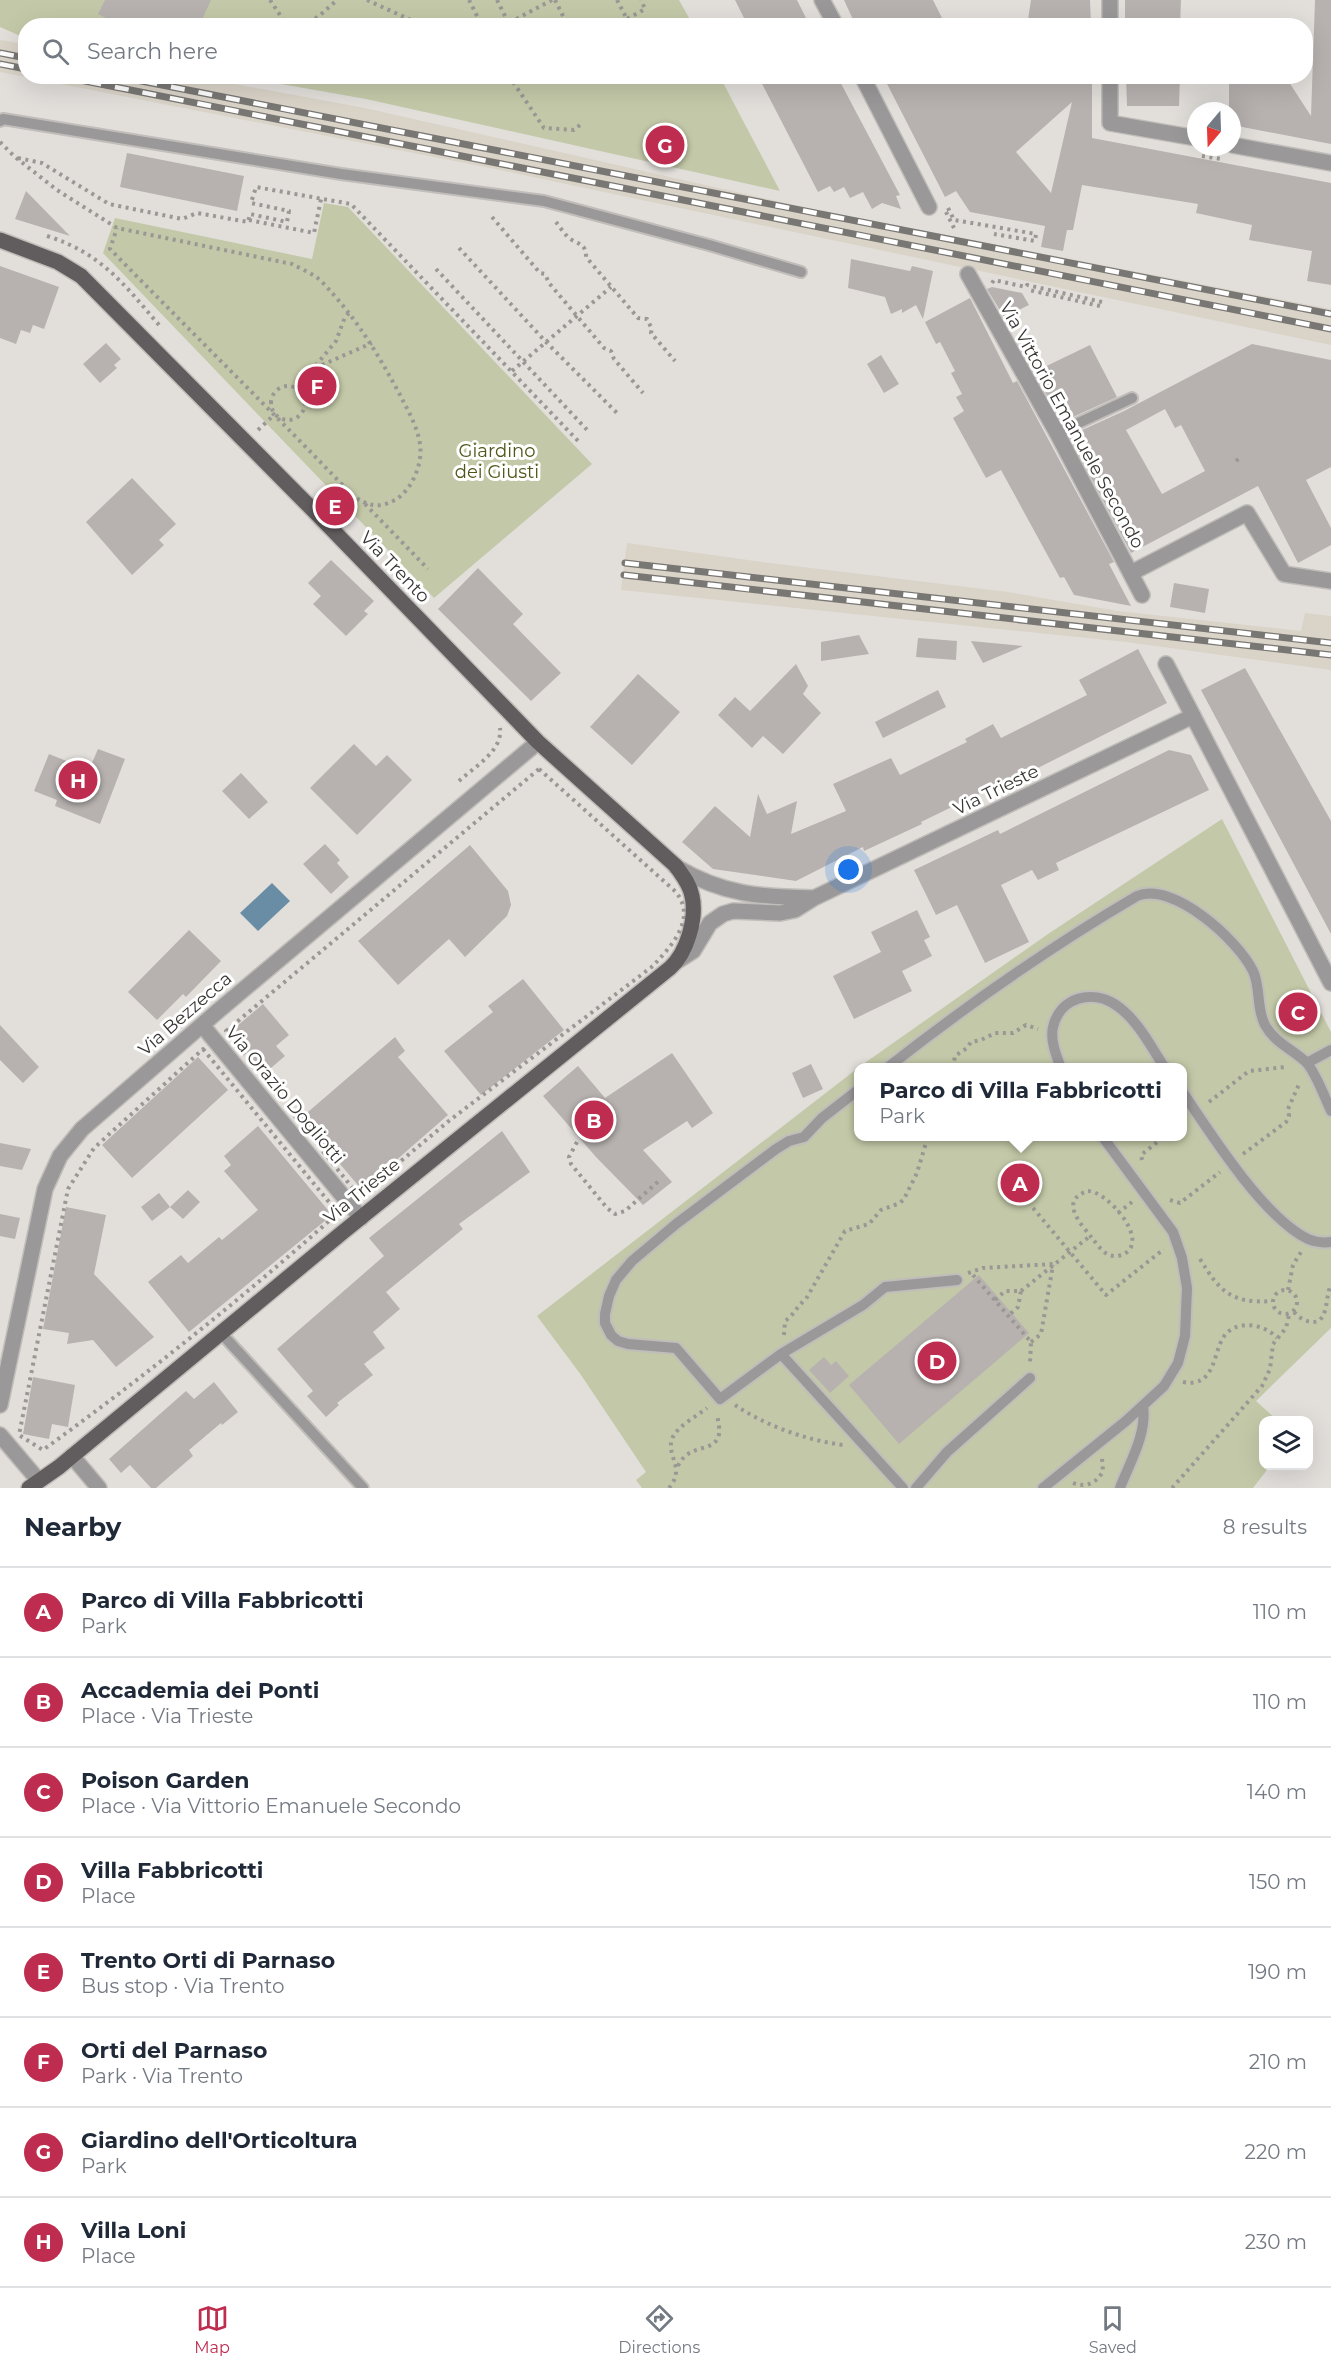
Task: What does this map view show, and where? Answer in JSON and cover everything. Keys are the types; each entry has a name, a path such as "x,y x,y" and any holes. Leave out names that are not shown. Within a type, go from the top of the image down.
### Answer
{"main road":[{"name":"Via Trento","path":"0,240 58,261 81,276 538,742 675,866 688,883 692,895 692,920 679,960"},
{"name":"Via Trieste","path":"34,1485 679,960"}],"street":[{"path":"822,0 832,18"},
{"path":"1110,0 1110,18"},
{"path":"867,84 940,206"},
{"path":"1110,84 1110,123 1187,136"},
{"path":"1241,147 1331,164"},
{"name":"Via Vittorio Emanuele Secondo","path":"968,274 1057,433 1142,595"},
{"path":"1131,573 1247,513 1284,574 1331,581"},
{"path":"1166,664 1331,982"},
{"name":"Via Trieste","path":"679,960 693,951 710,923 723,914 733,911 780,913 795,910 814,898 1193,716"},
{"name":"Via Bezzecca","path":"0,1405 45,1189 60,1156 82,1129 202,1025 538,742"},
{"name":"Via Trieste","path":"675,866 721,889 762,896 814,898"},
{"name":"Via Orazio Dogliotti","path":"202,1025 361,1218"},
{"path":"0,1435 34,1485"},
{"path":"72,1456 99,1488"}],"lane":[{"path":"0,121 3,119 341,174 544,201 801,272"},
{"path":"1057,433 1131,398"},
{"path":"894,1063 943,1025 1050,951 1137,896 1151,892 1173,900 1210,922 1236,945 1257,981 1259,1008 1265,1026 1280,1042 1307,1064 1331,1111"},
{"path":"1059,1063 1054,1046 1053,1028 1058,1015 1071,1001 1090,996 1105,999 1123,1011 1162,1063"},
{"path":"1307,1064 1331,1050"},
{"path":"854,1093 822,1118 804,1137 789,1141 776,1149 676,1224 622,1270 612,1288 606,1308 605,1319 608,1331 614,1338 628,1344 676,1348 722,1398 781,1354 863,1305 885,1287 957,1280"},
{"path":"1187,1098 1232,1162 1263,1201 1280,1218 1294,1231 1313,1241 1331,1242"},
{"path":"1043,1488 1143,1406 1173,1375 1185,1336 1187,1288 1182,1258 1170,1226 1105,1141"},
{"path":"221,1333 363,1488"},
{"path":"781,1354 903,1488"},
{"path":"916,1488 947,1452 1030,1378"},
{"path":"1120,1488 1142,1433 1145,1416 1143,1406"}],"path":[{"path":"270,0 282,18"},
{"path":"315,18 337,0"},
{"path":"367,0 406,18"},
{"path":"469,0 478,18"},
{"path":"497,0 506,18"},
{"path":"520,18 554,0 564,18"},
{"path":"617,0 626,18"},
{"path":"629,18 645,9 641,0"},
{"path":"513,84 544,128 574,130 580,125"},
{"path":"0,142 15,157 57,190 117,228 292,264 318,278 372,343 414,422 420,445 419,462 411,484 401,496 383,506 365,504"},
{"path":"15,157 42,163 109,204 182,219 198,213 315,233 321,199"},
{"path":"249,220 250,214 287,222 289,211 251,203 256,187 351,204 580,443"},
{"path":"940,206 954,228"},
{"path":"940,206 954,220 1036,234 1035,242 994,234"},
{"path":"492,217 540,273 548,277 549,283 604,348 611,351 614,359 643,393"},
{"path":"554,219 571,240 582,244 586,257 638,318 647,319 651,333 675,361"},
{"path":"117,228 110,249 428,569"},
{"path":"459,248 546,342 619,416"},
{"path":"436,269 590,434"},
{"path":"990,285 994,279 1102,302 1101,306 1029,290"},
{"path":"512,371 611,287"},
{"path":"300,391 312,370 336,341 345,317 349,313"},
{"path":"312,370 372,343"},
{"path":"283,386 289,386 300,391 305,404 299,416 286,420 275,414 271,401 277,390 283,386"},
{"path":"260,429 275,414"},
{"path":"231,1038 226,1031 539,769 676,892 684,907 684,920 673,943 653,966 459,1113 359,1196"},
{"path":"954,1063 955,1056 973,1040 981,1040 995,1033 1012,1033 1026,1025 1045,1031 1053,1028"},
{"path":"43,1450 19,1436 68,1189 94,1148 203,1049 208,1056"},
{"path":"1232,1162 1286,1122 1289,1115 1288,1109 1307,1064"},
{"path":"1196,1112 1250,1071 1260,1072"},
{"path":"785,1321 792,1317 796,1306 806,1299 845,1231 869,1224 881,1210 900,1203 904,1199 919,1167 927,1141"},
{"path":"1142,1155 1160,1141"},
{"path":"577,1142 569,1157 571,1164 607,1208 615,1214 625,1210 660,1180"},
{"path":"1180,1203 1215,1175"},
{"path":"1094,1191 1107,1198 1128,1225 1133,1243 1126,1252 1115,1256 1105,1252 1090,1236 1075,1216 1073,1206 1078,1196 1094,1191"},
{"path":"1033,1208 1106,1295 1159,1252"},
{"path":"1008,1316 1018,1307 1021,1291 1090,1236"},
{"path":"1288,1290 1295,1262 1301,1252 1313,1241"},
{"path":"1182,1258 1189,1253 1196,1255 1216,1284 1227,1294 1254,1302 1272,1301"},
{"path":"970,1271 983,1268 1053,1264"},
{"path":"975,1277 1031,1342 1041,1334 1053,1264"},
{"path":"1272,1301 1278,1312 1293,1313 1316,1322 1323,1317 1331,1285"},
{"path":"1172,1488 1262,1386 1270,1369 1271,1349 1276,1338 1286,1328 1298,1300 1288,1290 1282,1290 1272,1301"},
{"path":"995,1300 1005,1291 1021,1291"},
{"path":"1173,1375 1185,1383 1193,1383 1203,1378 1214,1366 1223,1338 1237,1327 1260,1326 1276,1338"},
{"path":"722,1398 749,1414 798,1435 836,1444 864,1445"},
{"path":"669,1488 675,1479 676,1468 671,1445 673,1436 722,1398"},
{"path":"676,1468 684,1455 696,1449 706,1448 716,1441 719,1431 717,1413 722,1398"}],"shaded area":[{"path":"0,40 18,43 18,76 0,72"},
{"path":"61,84 235,84 365,108 821,211 1331,309 1331,345 495,169"},
{"path":"627,543 1008,592 1118,611 1301,631 1305,613 1331,616 1331,670 1126,642 621,590"}],"green space":[{"path":"0,0 679,0 689,18 18,18 18,35 0,27"},
{"path":"281,84 724,84 780,191 366,99"},
{"name":"Giardino dei Giusti","path":"324,203 348,207 592,464 434,598 103,253 115,218 312,259"},
{"path":"1222,819 1331,1032 1331,1328 1256,1401 1273,1416 1259,1416 1259,1470 1267,1470 1253,1488 642,1488 636,1480 646,1472 581,1375 537,1316 854,1071 854,1141 1187,1141 1187,1063 865,1063 1048,934"}],"water":[{"path":"272,883 290,901 258,931 240,913"}],"building":[{"path":"105,0 211,0 203,18 106,18 98,14"},
{"path":"735,0 797,0 806,18 744,18"},
{"path":"844,0 933,0 942,18 852,18"},
{"path":"1031,0 1090,0 1091,18 1028,18"},
{"path":"1125,0 1181,0 1180,18 1125,18"},
{"path":"1315,0 1331,0 1331,144 1241,127 1241,102 1229,102 1229,84 1290,84 1311,116"},
{"path":"762,84 841,84 900,195 896,196 901,209 882,203 872,209 863,192 850,198 844,187 834,192 830,186 818,192"},
{"path":"887,84 1092,84 1092,138 1331,183 1331,285 1307,281 1312,251 1249,240 1252,225 1196,213 1198,204 1082,185 1073,230 1067,230 1063,251 1041,247 1045,226 970,212 956,191 945,197","holes":["1072,102 1051,193 1016,152"]},
{"path":"1126,84 1180,84 1179,106 1127,106"},
{"path":"127,153 244,176 237,211 120,187"},
{"path":"26,191 70,236 15,219"},
{"path":"851,259 910,271 912,266 933,271 923,319 916,305 902,313 902,309 891,314 885,297 848,288"},
{"path":"0,266 59,287 44,329 33,325 30,333 21,330 16,344 0,338"},
{"path":"992,287 1022,293 1029,305 1004,317 987,289"},
{"path":"970,298 1013,383 1017,381 1114,562 1109,564 1131,606 1074,595 1064,577 1060,578 1001,470 986,478 953,418 964,411 956,397 962,394 951,373 955,371 940,342 936,344 925,322"},
{"path":"106,343 121,359 114,365 117,368 100,383 83,364"},
{"path":"1252,344 1331,360 1331,467 1306,480 1331,528 1331,545 1298,563 1258,486 1131,553 1069,436 1124,411","holes":["1165,409 1175,428 1181,425 1205,471 1162,494 1126,430"]},
{"path":"1090,345 1117,397 1062,422 1034,372"},
{"path":"881,355 899,384 884,393 867,364"},
{"path":"132,478 176,524 159,540 164,545 132,575 86,522"},
{"path":"331,560 374,601 364,611 368,614 346,636 313,604 321,596 308,583"},
{"path":"478,568 523,614 513,624 561,673 531,701 438,609"},
{"path":"1174,583 1209,589 1205,613 1170,607"},
{"path":"859,635 869,654 821,661 821,642"},
{"path":"918,638 957,641 956,660 916,657"},
{"path":"971,641 1023,646 983,663"},
{"path":"1138,649 1167,703 1004,785 1003,782 921,822 922,824 864,851 863,847 796,881 713,869 682,842 715,806 750,837 758,794 767,814 797,801 791,834 846,811 833,784 891,758 900,775 967,742 965,739 993,724 1001,738 1087,695 1079,680"},
{"path":"796,664 808,686 803,694 821,713 783,754 763,736 752,748 718,715 735,697 750,711"},
{"path":"1245,668 1331,821 1331,934 1201,690"},
{"path":"638,674 680,712 632,765 590,727"},
{"path":"938,690 946,707 883,738 875,722"},
{"path":"354,744 376,766 387,755 412,780 357,835 310,788"},
{"path":"98,749 125,759 100,824 55,806 57,800 34,791 49,754 89,770"},
{"path":"1169,750 1191,755 1209,790 1056,863 1059,870 1038,880 1032,870 1001,885 1029,942 985,963 957,905 936,915 914,870 998,830 1000,834"},
{"path":"241,773 268,802 249,819 222,791"},
{"path":"325,844 340,860 337,863 349,877 331,894 303,864"},
{"path":"470,845 508,891 511,905 507,916 465,957 449,939 398,985 358,941"},
{"path":"917,910 930,937 924,940 932,956 902,971 912,991 854,1019 833,976 881,952 871,932"},
{"path":"189,930 221,961 186,997 183,994 157,1020 128,992"},
{"path":"523,979 564,1030 481,1095 444,1051 493,1012 488,1006"},
{"path":"1302,995 1314,1019 1295,1029 1282,1006"},
{"path":"263,1004 289,1035 276,1046 285,1056 265,1073 230,1032"},
{"path":"0,1025 39,1067 23,1083 0,1060"},
{"path":"395,1037 405,1051 398,1057 448,1115 362,1190 301,1118"},
{"path":"672,1053 713,1113 692,1128 687,1121 643,1150 672,1182 643,1205 596,1157 543,1096 578,1066 605,1098"},
{"path":"198,1057 228,1090 132,1178 102,1145"},
{"path":"811,1064 823,1089 803,1098 792,1073"},
{"path":"258,1126 332,1215 189,1332 148,1282 181,1255 188,1263 219,1237 222,1240 258,1210 224,1171 231,1165 224,1156"},
{"path":"502,1131 530,1172 459,1224 463,1229 386,1292 400,1309 373,1332 385,1348 364,1364 373,1375 337,1403 339,1405 326,1417 307,1396 313,1391 277,1349 384,1256 369,1238"},
{"path":"0,1143 31,1149 22,1170 0,1166"},
{"path":"188,1190 200,1202 183,1219 170,1207"},
{"path":"159,1193 170,1207 152,1221 141,1207"},
{"path":"66,1207 106,1215 94,1274 154,1337 116,1367 93,1340 67,1344 69,1333 43,1329"},
{"path":"0,1214 20,1218 15,1239 0,1236"},
{"path":"979,1275 1029,1333 899,1444 849,1385"},
{"path":"824,1357 831,1365 836,1361 849,1376 830,1393 809,1370"},
{"path":"33,1377 75,1385 68,1427 52,1424 49,1439 23,1434"},
{"path":"214,1382 238,1412 189,1450 193,1456 156,1488 151,1488 130,1465 121,1473 109,1459 186,1391 194,1399"}],"railway":[{"path":"0,53 18,56"},
{"path":"0,64 18,67"},
{"path":"100,84 1331,329"},
{"path":"157,84 1331,314"},
{"path":"625,563 1331,643"},
{"path":"624,575 1331,655"}],"place":[{"name":"Giardino dell'Orticoltura","path":"665,145"},
{"name":"Orti del Parnaso","path":"317,386"},
{"name":"Trento Orti di Parnaso","path":"335,506"},
{"name":"Villa Loni","path":"78,780"},
{"name":"Poison Garden","path":"1298,1012"},
{"name":"Accademia dei Ponti","path":"594,1120"},
{"name":"Parco di Villa Fabbricotti","path":"1020,1183"},
{"name":"Villa Fabbricotti","path":"937,1361"}]}
